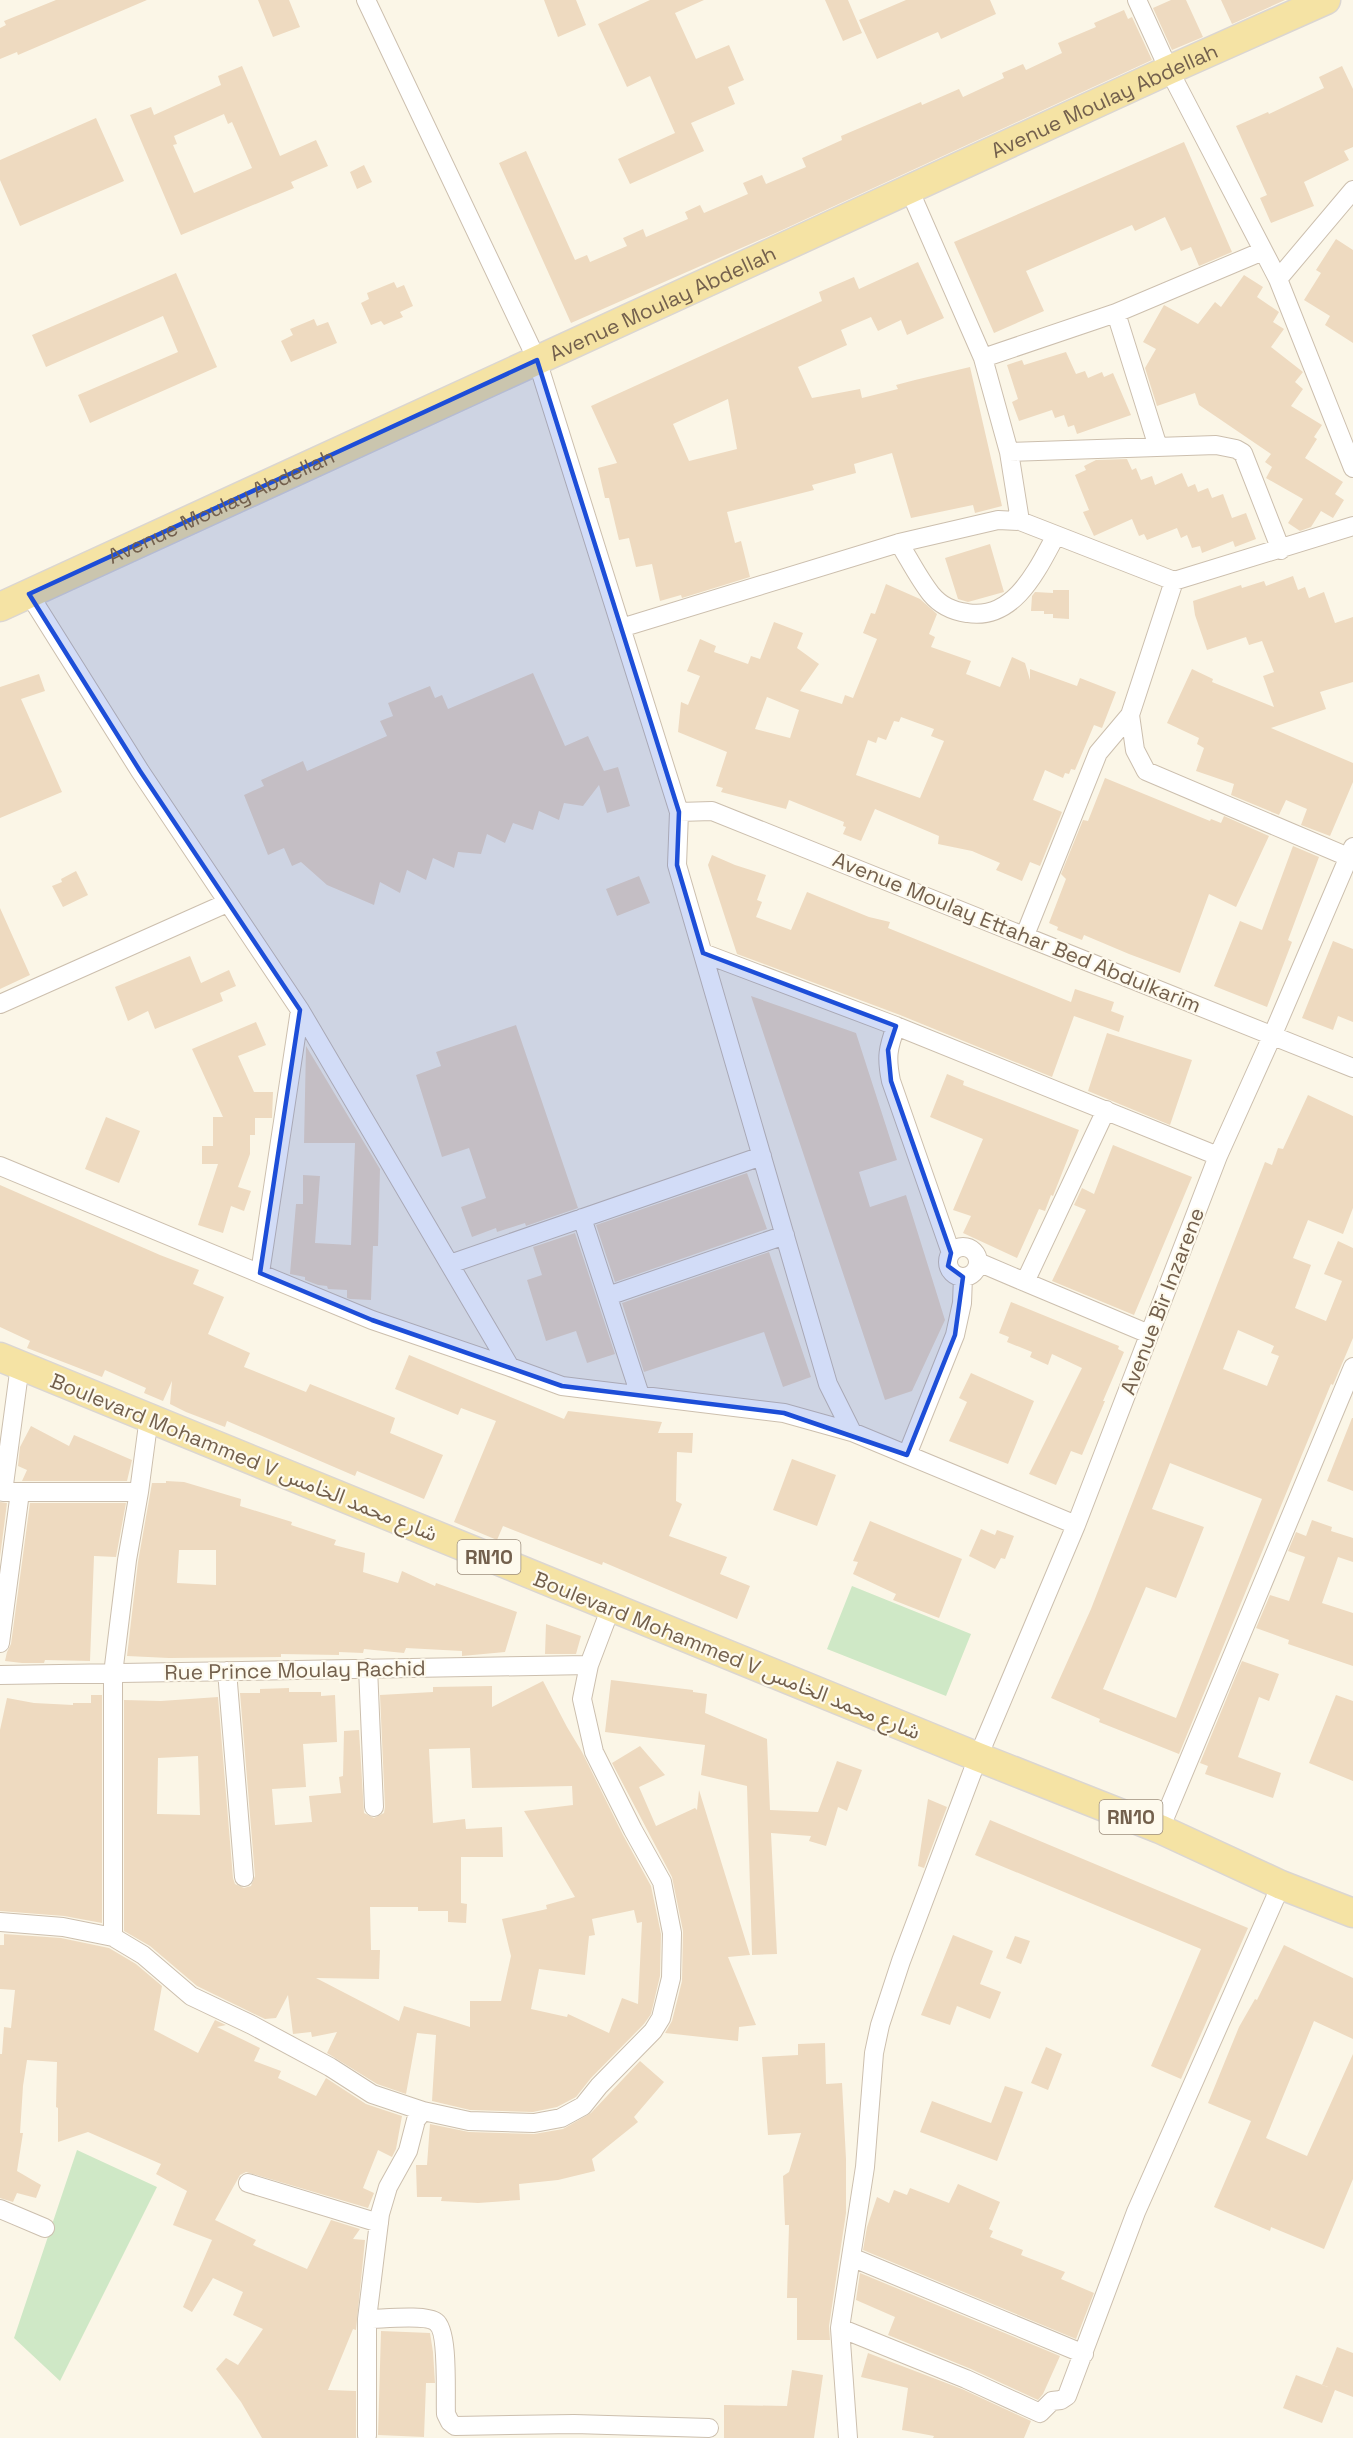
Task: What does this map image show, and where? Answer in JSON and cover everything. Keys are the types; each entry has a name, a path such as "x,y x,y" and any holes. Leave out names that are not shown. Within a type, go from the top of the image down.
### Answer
{"main road":[{"name":"Avenue Moulay Abdellah","path":"0,607 1326,0"},
{"name":"Boulevard Mohammed V شارع محمد الخامس","path":"10,1361 978,1757 1160,1829 1281,1885 1353,1913"}],"street":[{"path":"366,0 537,360 679,812 677,866 828,1384 852,1432"},
{"path":"1137,0 1169,70 1278,279 1352,461"},
{"path":"909,189 983,358 1009,452 1020,521"},
{"path":"1278,279 1353,190"},
{"path":"983,358 1116,313 1263,251"},
{"path":"1116,313 1158,447"},
{"path":"1009,452 1216,445 1236,449 1243,453 1281,550"},
{"path":"621,628 899,543 998,520 1020,521 1055,537 1174,580 1281,550 1353,526"},
{"path":"899,543 931,594 952,611 972,614 996,610 1021,592 1035,573 1055,537"},
{"path":"1025,935 1098,753 1130,716 1174,580"},
{"path":"29,594 140,771 300,1010 510,1367"},
{"path":"1130,716 1135,750 1146,771 1352,854"},
{"name":"Avenue Moulay Ettahar Bed Abdulkarim","path":"679,812 712,811 1353,1068"},
{"name":"Avenue Bir Inzarene","path":"848,2438 840,2328 865,2166 874,2053 880,2025 901,1961 978,1757 1076,1525 1218,1155 1352,854"},
{"path":"0,1004 227,903"},
{"path":"703,953 896,1026 1218,1155"},
{"path":"260,1273 300,1010"},
{"path":"896,1026 888,1050 887,1062 891,1081 951,1253 948,1266 956,1276 963,1277 974,1273 978,1262 976,1254 971,1249 964,1247 951,1253"},
{"path":"1025,1282 1106,1110"},
{"path":"450,1264 762,1156"},
{"path":"0,1166 372,1320 562,1386 784,1413 852,1432 1076,1525"},
{"path":"582,1218 640,1395"},
{"path":"608,1296 785,1235"},
{"path":"978,1262 1149,1334"},
{"path":"906,1455 955,1335 962,1303 963,1277"},
{"path":"0,1643 8,1492 10,1361"},
{"path":"1160,1829 1353,1367"},
{"path":"113,1937 113,1674 127,1560 149,1418"},
{"path":"8,1492 139,1492"},
{"path":"0,1922 63,1927 113,1937 143,1955 191,1996 252,2025 330,2067 372,2094 423,2111 468,2121 534,2122 561,2118 583,2106 653,2031 661,2018 671,1978 672,1933 662,1882 594,1752 582,1699 589,1665 611,1607"},
{"name":"Rue Prince Moulay Rachid","path":"0,1675 589,1665"},
{"path":"368,1668 374,1807"},
{"path":"227,1671 244,1877"},
{"path":"840,2328 966,2379 1040,2413 1052,2401 1061,2400 1067,2396 1136,2212 1281,1885"},
{"path":"367,2435 367,2319 379,2223 388,2187 408,2151 416,2120 423,2111"},
{"path":"248,2183 379,2223"},
{"path":"0,2209 45,2228"},
{"path":"851,2257 1084,2354"},
{"path":"367,2319 436,2321 441,2328 444,2341 446,2414 455,2426 574,2424 709,2428"}],"highlighted area":[{"path":"537,360 679,812 677,865 703,953 896,1026 888,1050 891,1081 951,1253 948,1266 963,1277 955,1335 907,1455 784,1413 562,1386 372,1320 260,1273 300,1010 140,771 29,594"}],"green space":[{"path":"852,1586 971,1634 946,1696 827,1649"},
{"path":"77,2150 157,2187 60,2381 14,2338"}],"building":[{"path":"56,0 147,0 18,55 17,52 0,59 0,28 6,25 4,21"},
{"path":"258,0 289,0 300,27 273,37"},
{"path":"544,0 576,0 586,25 558,37"},
{"path":"650,0 704,0 675,13 696,59 729,45 744,80 728,87 735,104 691,123 704,151 630,184 618,159 675,133 650,76 627,87 598,24"},
{"path":"825,0 848,0 862,33 843,41"},
{"path":"906,0 990,0 996,14 941,39 938,32 877,59 859,20"},
{"path":"1171,0 1186,0 1203,37 1172,50 1153,8"},
{"path":"1221,0 1285,0 1232,24"},
{"path":"1124,10 1128,19 1132,17 1152,60 780,231 571,323 499,163 526,151 575,260 587,255 590,262 627,246 623,238 643,229 646,237 688,219 685,212 700,205 704,213 748,194 743,183 762,175 766,184 806,167 802,158 842,140 841,136 921,102 922,105 959,89 963,97 1004,78 1002,73 1023,64 1026,70 1062,53 1058,43 1096,27 1094,23"},
{"path":"242,66 280,156 316,140 328,166 291,182 294,188 181,235 130,115 151,107 154,115 221,85 218,76","holes":["224,114 228,124 232,122 252,168 194,193 173,145 177,144 174,136"]},
{"path":"1342,66 1353,89 1353,147 1344,151 1349,160 1304,182 1314,206 1271,223 1260,198 1267,195 1236,126 1268,112 1269,114 1324,88 1319,77"},
{"path":"96,118 124,181 20,226 0,180 0,160"},
{"path":"1184,142 1232,252 1199,266 1191,247 1181,251 1165,217 1135,231 1132,225 1026,271 1044,311 994,333 954,242"},
{"path":"364,165 372,182 357,189 350,172"},
{"path":"1336,239 1353,250 1353,343 1325,325 1330,316 1304,300 1321,273 1316,270"},
{"path":"918,262 944,318 907,335 901,320 878,331 871,317 841,330 847,345 798,367 812,398 860,389 862,398 898,389 896,385 970,367 1002,506 975,513 973,505 911,518 892,453 854,464 856,473 812,485 814,490 727,512 735,543 741,541 750,577 682,598 681,595 660,601 652,564 636,567 629,538 619,540 609,498 605,498 598,468 617,463 591,406 822,301 819,292 854,277 859,289","holes":["728,399 737,449 689,461 673,424"]},
{"path":"176,273 217,367 90,423 78,395 178,352 163,316 46,367 32,335"},
{"path":"1244,275 1263,287 1257,297 1279,312 1273,322 1284,329 1271,347 1303,372 1295,382 1303,389 1291,406 1322,425 1314,437 1317,439 1305,458 1343,482 1335,494 1344,500 1333,518 1321,511 1311,527 1300,531 1288,523 1303,499 1266,478 1272,467 1265,462 1271,454 1199,405 1195,393 1157,406 1145,368 1156,349 1143,342 1164,305 1198,324 1215,302 1221,307"},
{"path":"394,282 397,288 404,285 413,306 400,312 403,317 384,325 381,321 371,325 361,303 369,299 367,293"},
{"path":"314,319 317,326 328,322 337,343 291,362 281,341 293,335 290,329"},
{"path":"1066,352 1076,374 1085,371 1088,378 1102,372 1104,377 1113,373 1131,415 1077,434 1074,425 1068,427 1064,415 1055,418 1052,410 1019,421 1012,402 1018,399 1007,365 1022,360 1024,365"},
{"path":"1127,459 1132,470 1136,468 1141,480 1152,476 1155,485 1182,473 1188,487 1195,484 1198,492 1208,488 1212,498 1223,494 1232,518 1246,513 1256,539 1235,547 1233,541 1202,553 1200,546 1192,548 1187,535 1181,538 1177,528 1147,540 1144,534 1139,536 1132,519 1094,536 1083,512 1089,510 1075,475 1086,470 1084,466 1096,460"},
{"path":"990,544 1004,592 968,602 958,599 945,558"},
{"path":"1293,576 1298,590 1305,587 1309,598 1324,592 1335,623 1353,617 1353,682 1320,692 1326,709 1271,728 1353,763 1353,782 1330,836 1301,825 1307,809 1286,800 1279,815 1231,795 1234,784 1196,771 1204,748 1197,744 1199,738 1167,723 1192,669 1213,679 1212,682 1274,707 1263,676 1274,672 1262,641 1249,645 1246,637 1207,650 1195,615 1193,601 1241,585 1242,588 1264,581 1266,586"},
{"path":"886,584 920,599 937,614 929,634 935,637 931,647 971,661 966,674 1000,687 1012,657 1025,663 1030,680 1030,669 1077,686 1080,678 1116,692 1102,728 1094,725 1075,770 1071,769 1069,774 1065,773 1063,778 1045,770 1033,800 1062,812 1040,866 1030,862 1022,881 996,870 1000,863 972,851 938,844 939,836 875,809 861,841 843,834 846,827 843,826 844,822 789,800 786,809 721,792 723,788 716,786 727,752 678,732 681,702 688,705 700,676 687,671 700,639 716,646 714,652 748,664 751,656 760,659 774,622 803,633 797,648 819,664 800,691 842,704 845,695 853,698 877,639 863,633 871,613 875,614","holes":["767,697 799,710 790,738 755,729","901,717 934,729 931,736 944,741 920,798 856,775 868,740 876,743 878,737 886,740 894,721 899,722"]},
{"path":"1053,590 1069,590 1069,619 1053,618 1053,614 1044,614 1044,611 1031,611 1032,596 1035,592 1053,593"},
{"path":"533,673 565,746 588,736 604,771 618,767 630,806 607,813 599,785 583,806 564,803 559,820 539,811 533,830 513,823 505,843 487,834 481,854 458,852 454,868 433,858 426,880 407,870 400,893 380,882 374,905 327,885 301,862 292,866 284,848 268,855 244,795 264,786 261,780 303,761 307,771 387,736 380,721 393,716 388,703 430,686 435,698 442,695 448,709"},
{"path":"39,674 45,691 21,699 62,792 0,818 0,687"},
{"path":"1105,778 1210,821 1211,819 1221,823 1224,816 1269,836 1236,907 1209,894 1180,973 1084,935 1082,940 1057,930 1058,927 1049,923 1066,879 1061,874 1083,820 1088,821"},
{"path":"1293,846 1319,857 1288,940 1292,942 1267,1007 1214,986 1240,921 1262,930"},
{"path":"712,855 766,875 757,900 762,902 756,917 791,930 807,892 869,917 890,922 888,928 1071,1002 1075,989 1114,1002 1111,1011 1124,1016 1119,1032 1074,1016 1052,1077 900,1015 737,954 708,865"},
{"path":"76,871 88,895 63,907 52,886 62,882 61,879"},
{"path":"639,876 650,903 617,916 606,889"},
{"path":"0,908 30,975 0,989"},
{"path":"1333,941 1353,949 1353,1022 1338,1016 1333,1030 1302,1018"},
{"path":"190,956 201,983 229,970 236,986 220,993 223,1001 155,1029 148,1011 128,1021 115,987"},
{"path":"751,996 856,1033 897,1160 859,1172 870,1207 906,1195 945,1320 912,1391 885,1400"},
{"path":"256,1022 266,1045 238,1056 254,1092 273,1092 272,1118 255,1118 255,1135 250,1135 250,1154 238,1187 251,1191 244,1211 231,1206 223,1233 198,1225 218,1164 202,1164 202,1146 213,1146 213,1117 223,1117 192,1049"},
{"path":"516,1025 578,1208 526,1226 525,1223 497,1232 496,1228 472,1237 461,1207 486,1198 469,1148 442,1157 416,1075 441,1066 436,1052"},
{"path":"1107,1033 1192,1060 1170,1125 1088,1091"},
{"path":"306,1046 380,1169 378,1246 373,1246 371,1300 350,1299 347,1298 347,1290 328,1289 327,1286 305,1280 305,1277 290,1274 296,1204 303,1204 303,1175 320,1176 315,1243 351,1245 355,1143 304,1143"},
{"path":"947,1074 964,1081 963,1085 1079,1130 1053,1196 1051,1195 1045,1211 1039,1209 1017,1258 963,1233 971,1216 953,1210 983,1139 930,1117"},
{"path":"1308,1095 1353,1116 1353,1208 1343,1234 1308,1220 1293,1258 1311,1265 1295,1308 1326,1321 1342,1281 1324,1274 1338,1241 1353,1248 1353,1338 1333,1385 1331,1384 1179,1754 1099,1722 1100,1719 1051,1698 1091,1609 1265,1162 1272,1165 1278,1148 1283,1149","holes":["1238,1330 1274,1346 1271,1353 1279,1356 1267,1386 1223,1369","1170,1463 1262,1499 1176,1718 1103,1689 1146,1587 1176,1598 1204,1527 1152,1509"]},
{"path":"106,1117 140,1131 119,1183 85,1169"},
{"path":"1113,1145 1192,1177 1134,1315 1052,1281 1086,1210 1074,1205 1082,1188 1094,1194"},
{"path":"747,1173 767,1229 615,1282 596,1225"},
{"path":"0,1185 199,1270 193,1284 224,1297 208,1334 250,1353 244,1367 306,1392 310,1384 395,1418 390,1433 443,1455 424,1499 357,1471 355,1476 227,1421 225,1427 186,1412 170,1404 172,1381 163,1401 144,1393 146,1388 105,1370 102,1377 27,1348 30,1341 0,1327"},
{"path":"575,1233 615,1354 587,1363 576,1331 546,1341 527,1280 542,1275 533,1247"},
{"path":"769,1252 811,1377 783,1387 764,1332 644,1372 622,1303"},
{"path":"1011,1302 1119,1346 1118,1349 1124,1352 1082,1455 1071,1451 1056,1485 1029,1474 1082,1368 1052,1354 1048,1365 1030,1357 1032,1352 1007,1342 1009,1337 999,1333"},
{"path":"409,1355 564,1419 568,1411 662,1422 658,1433 693,1433 692,1453 677,1452 676,1501 682,1504 669,1536 727,1557 720,1574 750,1586 737,1619 603,1562 602,1565 503,1526 497,1540 454,1522 496,1421 461,1408 458,1415 395,1389"},
{"path":"971,1373 1034,1401 1008,1464 949,1441 967,1402 959,1398"},
{"path":"1353,1418 1353,1491 1327,1481"},
{"path":"31,1426 69,1446 74,1435 132,1460 127,1481 22,1481 27,1470 18,1466 20,1447"},
{"path":"792,1459 836,1475 817,1526 773,1510"},
{"path":"166,1481 184,1482 241,1499 240,1506 292,1522 291,1525 336,1540 334,1545 365,1553 363,1572 398,1583 402,1571 435,1586 436,1583 517,1612 505,1652 462,1656 462,1651 406,1648 404,1653 364,1649 363,1653 281,1654 281,1657 127,1656 138,1562 152,1483 166,1483","holes":["179,1550 216,1550 216,1585 177,1583"]},
{"path":"0,1502 7,1503 0,1557"},
{"path":"30,1503 126,1503 116,1557 94,1556 90,1661 45,1660 44,1663 22,1663 5,1661 11,1644"},
{"path":"1312,1520 1332,1527 1331,1531 1353,1538 1353,1562 1338,1557 1322,1603 1353,1613 1353,1666 1288,1644 1289,1640 1256,1628 1270,1595 1289,1601 1305,1557 1288,1551 1296,1532 1306,1536"},
{"path":"870,1521 962,1559 939,1618 893,1600 896,1594 853,1574 858,1562 853,1561"},
{"path":"981,1529 995,1535 997,1530 1014,1536 1005,1559 1001,1558 995,1569 969,1556"},
{"path":"546,1624 581,1636 576,1654 545,1654"},
{"path":"1242,1661 1279,1674 1269,1701 1259,1697 1238,1757 1281,1773 1273,1798 1205,1774 1208,1766 1200,1763"},
{"path":"611,1680 693,1690 693,1692 707,1694 705,1713 767,1739 770,1810 818,1812 837,1761 862,1770 847,1811 838,1807 826,1846 809,1841 811,1836 771,1833 777,1954 752,1955 747,1786 701,1775 705,1745 605,1732"},
{"path":"543,1681 651,1886 661,1934 660,1976 651,2014 576,2097 557,2107 533,2112 470,2110 432,2101 436,2035 417,2033 406,2094 377,2084 327,2053 337,2032 312,2037 311,2032 293,2034 288,1995 276,2018 265,2019 197,1986 150,1946 124,1931 124,1700 161,1701 218,1697 233,1878 235,1884 244,1888 251,1886 255,1876 240,1693 260,1693 260,1689 289,1688 289,1692 321,1692 321,1696 335,1695 337,1742 303,1744 306,1787 272,1789 275,1825 312,1822 309,1796 341,1793 339,1777 343,1776 344,1731 359,1730 364,1813 374,1818 384,1813 380,1695 433,1692 433,1687 492,1686 492,1707","holes":["470,1748 472,1788 572,1786 573,1805 524,1811 575,1897 546,1905 547,1909 502,1919 511,1956 501,2001 470,2001 470,2027 404,2006 399,2021 316,1978 379,1979 380,1950 371,1950 370,1907 418,1907 418,1911 448,1911 448,1922 466,1923 467,1904 461,1903 461,1857 503,1857 502,1827 466,1829 465,1819 433,1823 429,1749","198,1756 200,1815 157,1814 158,1758","634,1910 637,1923 642,1922 638,2004 622,1998 609,2033 568,2014 567,2017 531,2009 539,1969 585,1975 589,1936 595,1935 592,1919"]},
{"path":"91,1695 102,1695 102,1923 64,1916 0,1911 0,1730 7,1698 34,1703 73,1705 73,1703 91,1703"},
{"path":"1336,1695 1353,1701 1353,1781 1309,1763"},
{"path":"640,1746 665,1775 639,1787 656,1826 695,1808 697,1810 699,1790 750,1955 728,1957 756,2025 739,2027 738,2041 665,2033 672,2021 682,1981 683,1931 672,1877 612,1763"},
{"path":"928,1799 947,1807 924,1868 918,1866"},
{"path":"990,1820 1248,1928 1181,2079 1151,2066 1201,1949 975,1855"},
{"path":"4,1934 61,1938 109,1948 136,1964 162,1986 154,2030 198,2053 215,2020 226,2025 217,2027 260,2048 254,2061 281,2071 278,2078 316,2096 326,2078 366,2104 402,2116 396,2149 392,2157 378,2150 363,2188 374,2193 368,2208 246,2172 240,2175 215,2220 256,2240 253,2245 307,2269 331,2220 360,2229 353,2239 365,2240 356,2330 353,2329 328,2390 356,2391 356,2438 262,2438 241,2402 216,2369 226,2358 238,2365 263,2329 233,2315 243,2292 213,2278 192,2312 183,2307 212,2240 173,2225 187,2191 156,2174 161,2164 88,2132 58,2142 57,2062 27,2060 20,2133 23,2133 17,2171 41,2185 36,2198 17,2193 13,2202 0,2198 0,2054 2,2054 4,2027 11,2028 15,1990 0,1989 0,1945 4,1945"},
{"path":"953,1935 993,1951 980,1984 1001,1992 990,2019 957,2006 950,2025 921,2015"},
{"path":"1015,1936 1030,1941 1021,1964 1006,1958"},
{"path":"1284,1945 1353,1978 1353,2039 1314,2021 1266,2138 1307,2156 1353,2054 1353,2179 1324,2249 1271,2227 1270,2231 1214,2207 1251,2121 1208,2103 1239,2027 1255,1999 1257,2000"},
{"path":"825,2043 826,2084 842,2083 846,2213 829,2326 830,2340 797,2340 797,2298 787,2298 789,2225 785,2225 783,2176 789,2172 801,2133 768,2135 762,2057 798,2055 798,2044"},
{"path":"1046,2047 1062,2054 1048,2090 1031,2083"},
{"path":"640,2061 664,2082 634,2117 638,2122 592,2159 595,2171 558,2180 519,2184 520,2200 478,2203 441,2201 442,2197 417,2197 416,2165 427,2165 430,2124 469,2132 534,2134 563,2129 591,2113"},
{"path":"1005,2086 1023,2092 997,2161 920,2132 932,2101 991,2123"},
{"path":"958,2184 1000,2202 989,2229 993,2231 990,2237 1023,2250 1021,2255 1065,2272 1061,2279 1094,2293 1076,2339 863,2250 867,2227 877,2197 889,2203 894,2190 907,2195 910,2188 949,2203"},
{"path":"860,2273 1060,2356 1043,2394 1038,2400 971,2369 888,2335 895,2317 856,2300"},
{"path":"381,2331 430,2333 435,2383 426,2383 424,2437 378,2435"},
{"path":"1337,2347 1353,2353 1353,2397 1335,2390 1322,2423 1283,2408 1296,2375 1322,2385"},
{"path":"868,2353 962,2389 1031,2421 1024,2438 933,2438 934,2436 902,2430 908,2388 861,2377"},
{"path":"792,2370 823,2375 814,2438 724,2438 724,2405 787,2406"}]}
